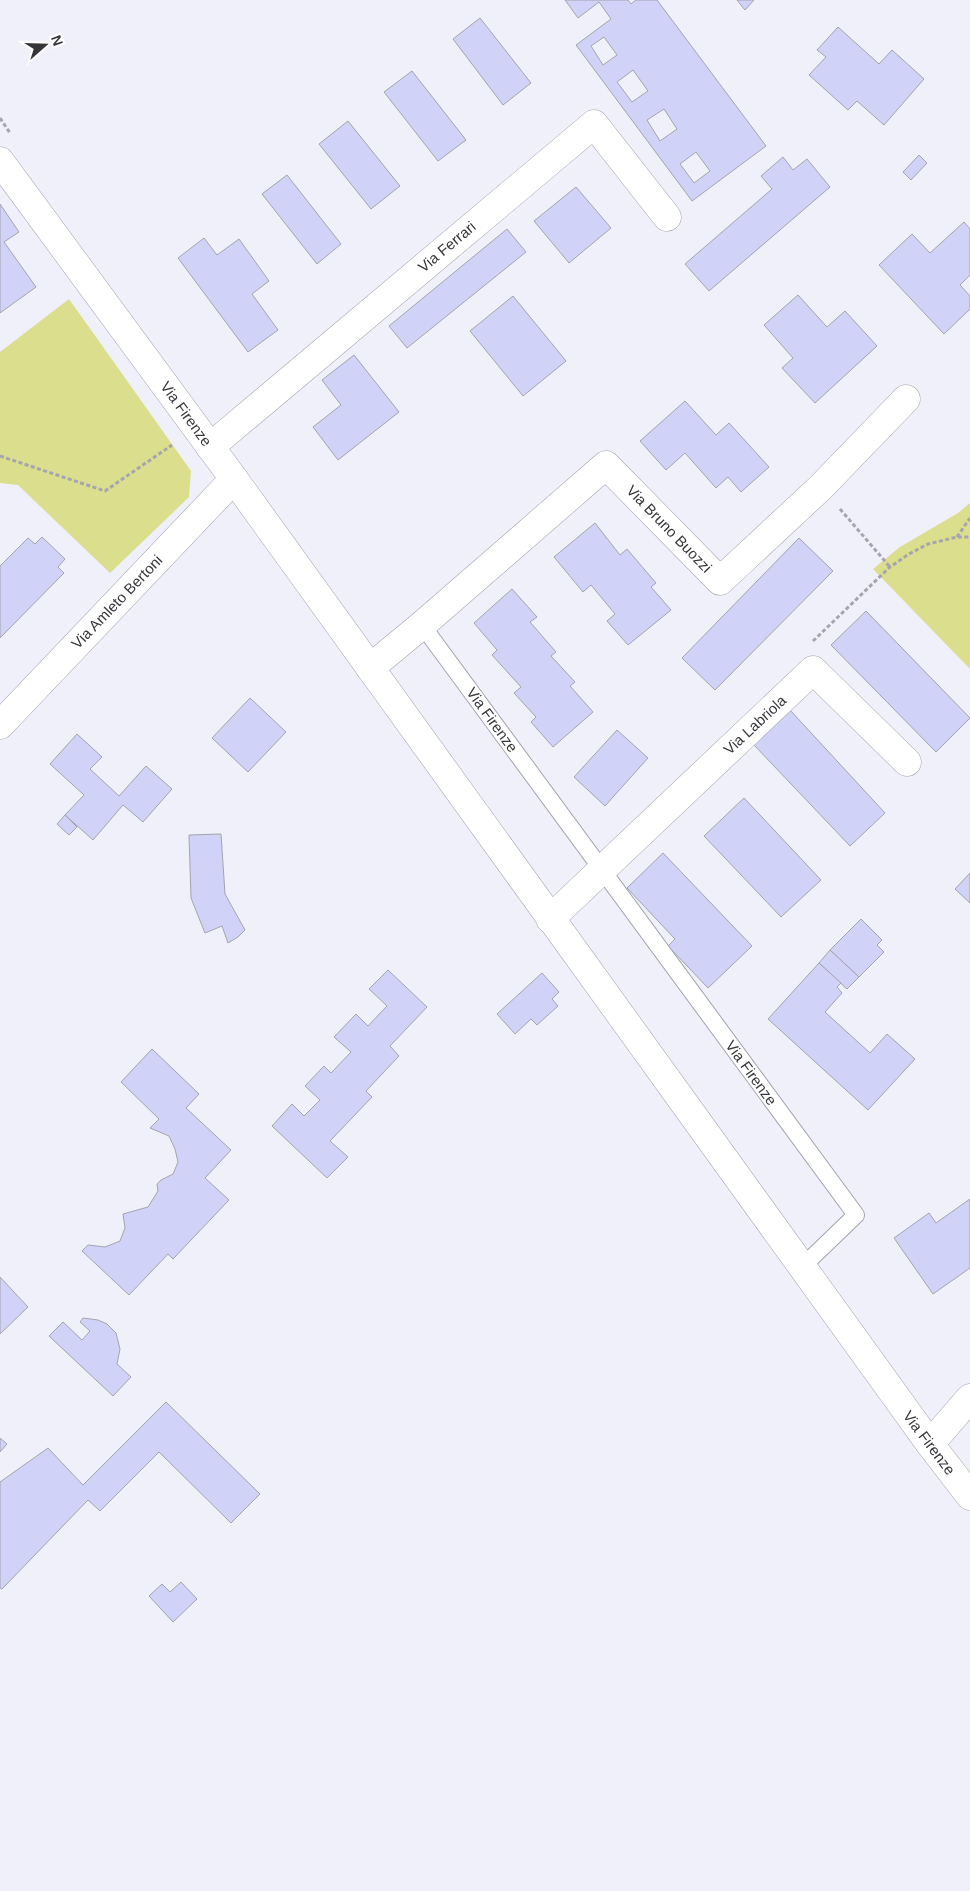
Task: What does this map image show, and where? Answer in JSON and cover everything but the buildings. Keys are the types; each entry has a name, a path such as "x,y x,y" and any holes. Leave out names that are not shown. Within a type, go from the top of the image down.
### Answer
{"street":[{"name":"Via Ferrari","path":"210,447 594,124 667,217"},
{"name":"Via Firenze","path":"0,161 234,479 550,919 930,1444 970,1496"},
{"name":"Via Bruno Buozzi","path":"422,625 606,464 720,582 821,487 906,399"},
{"name":"Via Amleto Bertoni","path":"0,725 234,479"},
{"path":"370,668 422,625"},
{"name":"Via Labriola","path":"602,870 814,670 907,762"},
{"path":"550,919 602,870"},
{"path":"930,1444 970,1398"}],"lane":[{"name":"Via Firenze","path":"422,625 856,1215 802,1266"}],"path":[{"path":"0,456 105,491 177,441"},
{"path":"821,487 890,567"},
{"path":"957,537 970,518"}],"green space":[{"path":"69,299 191,471 189,497 110,573 18,485 0,483 0,352"},
{"path":"970,503 970,669 873,569 900,547 958,513"}]}
